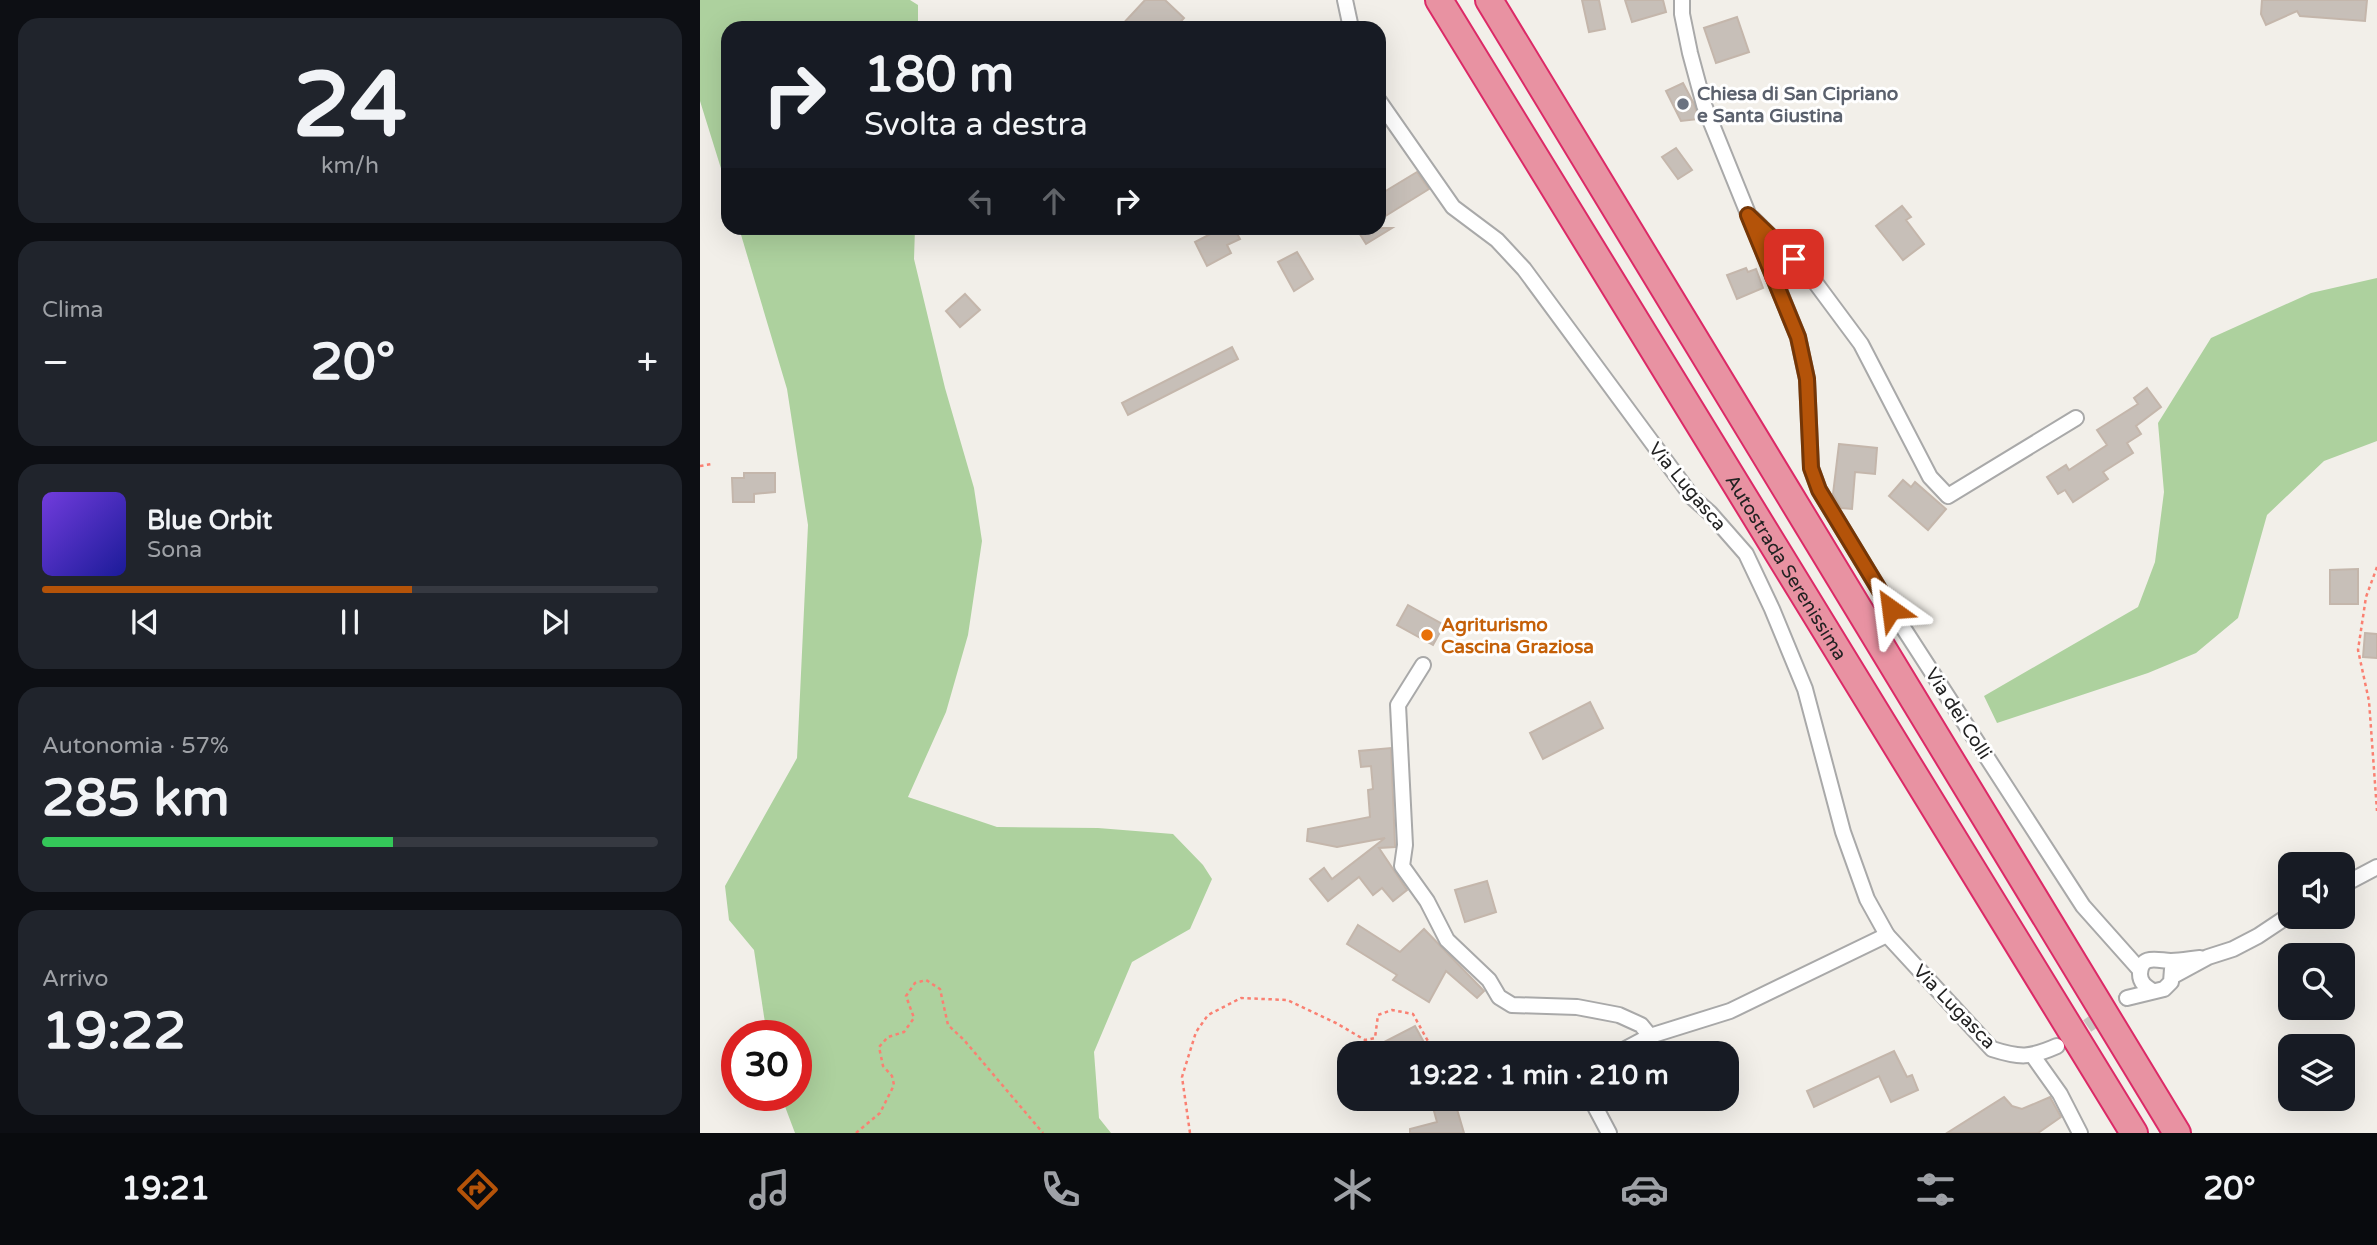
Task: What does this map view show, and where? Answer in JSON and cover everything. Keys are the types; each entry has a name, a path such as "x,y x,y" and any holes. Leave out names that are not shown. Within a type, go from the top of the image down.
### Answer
{"highway":[{"name":"Autostrada Serenissima","path":"1439,0 2134,1133"},
{"name":"Autostrada Serenissima","path":"1489,0 2177,1133"}],"street":[{"path":"1345,0 1350,21"},
{"name":"Via dei Colli","path":"1682,0 1690,53 1704,105 1798,337 1807,379 1811,468 1819,490 1891,609 2083,906 2118,944 2141,975"},
{"name":"Via Lugasca","path":"1386,111 1453,207 1497,240 1524,268 1693,498 1746,554 1805,689 1843,832 1867,899 1887,935 1992,1049 2009,1055 2033,1056"},
{"path":"1748,215 1810,274 1861,344 1930,477 1948,496 2076,418"},
{"path":"1423,665 1398,705 1405,845 1402,866 1427,901 1447,940 1489,980 1499,997 1512,1005 1577,1007 1619,1014 1641,1025 1650,1036"},
{"path":"2355,878 2377,867"},
{"path":"2173,976 2208,957 2233,949 2278,923"},
{"path":"1641,1041 1730,1011 1887,935"},
{"path":"2118,944 2151,958 2167,961 2171,965 2173,976 2164,989 2127,998 2151,958"},
{"path":"2167,961 2208,957"},
{"path":"2141,975 2144,985 2153,991"},
{"path":"2057,1046 2033,1056 2060,1094 2080,1133"},
{"path":"1597,1111 1609,1133"}],"path":[{"path":"700,466 712,464"},
{"path":"2377,567 2366,597 2358,650 2369,701 2377,811"},
{"path":"856,1133 880,1113 894,1085 892,1076 883,1066 879,1047 888,1037 904,1032 914,1018 906,996 915,983 926,980 940,989 948,1025 964,1040 1043,1133"},
{"path":"1190,1133 1182,1077 1196,1032 1208,1015 1241,998 1287,1000 1365,1040 1375,1038 1378,1015 1392,1010 1413,1014 1428,1041"}],"green space":[{"path":"700,0 910,0 918,5 918,21 721,21 721,168 700,101"},
{"path":"741,235 915,235 914,259 945,388 974,488 982,541 968,635 946,712 908,797 997,827 1098,828 1173,834 1203,865 1212,879 1190,929 1132,962 1094,1052 1099,1118 1111,1133 795,1133 787,1111 812,1111 812,1020 765,1020 754,950 729,920 725,886 797,758 808,525 787,389"},
{"path":"2377,278 2377,441 2324,461 2267,515 2238,618 2196,653 2148,673 1997,723 1984,696 2138,607 2155,562 2164,492 2158,423 2211,338 2311,293"}],"building":[{"path":"1145,0 1165,0 1184,18 1181,21 1126,21"},
{"path":"1582,0 1599,0 1605,29 1589,32"},
{"path":"1625,0 1663,0 1666,12 1632,22"},
{"path":"2262,0 2367,0 2365,21 2300,16 2297,11 2266,25 2261,14"},
{"path":"1737,17 1749,52 1716,63 1704,28"},
{"name":"Chiesa di San Cipriano e Santa Giustina","path":"1683,83 1699,119 1681,121 1666,91"},
{"path":"1676,148 1692,170 1678,179 1662,157"},
{"path":"1417,172 1429,189 1386,216 1386,191"},
{"path":"1902,206 1911,217 1906,220 1924,244 1903,260 1876,226"},
{"path":"1208,235 1238,235 1240,239 1227,245 1231,253 1207,266 1195,242"},
{"path":"1360,235 1381,235 1366,244"},
{"path":"1297,252 1313,279 1294,291 1278,262"},
{"path":"1746,268 1748,272 1756,269 1763,288 1737,299 1727,275"},
{"path":"965,294 980,310 960,327 946,311"},
{"path":"1232,347 1238,359 1128,415 1122,403"},
{"path":"2147,388 2161,407 2136,426 2141,434 2127,443 2133,453 2103,472 2108,479 2073,502 2065,490 2058,494 2047,477 2066,465 2069,470 2107,445 2097,430 2138,404 2134,398"},
{"path":"1839,444 1877,448 1875,474 1855,472 1852,509 1841,508 1833,494"},
{"path":"744,473 775,473 775,492 754,494 754,502 733,502 732,478 744,478"},
{"path":"1903,480 1911,487 1915,482 1946,509 1928,530 1889,496"},
{"path":"2358,569 2358,604 2330,604 2330,570"},
{"name":"Agriturismo Cascina Graziosa","path":"1408,605 1444,625 1433,645 1397,625"},
{"path":"2365,633 2377,634 2377,658 2363,657"},
{"path":"1590,702 1603,728 1543,759 1530,733"},
{"path":"1391,748 1395,847 1379,848 1407,890 1393,901 1382,888 1373,895 1359,877 1328,901 1310,879 1324,868 1332,879 1385,838 1337,847 1307,841 1308,829 1370,817 1368,790 1373,789 1371,766 1361,767 1359,751"},
{"path":"1487,881 1496,912 1465,922 1455,890"},
{"path":"1358,925 1400,952 1424,929 1484,991 1477,998 1446,971 1429,1002 1393,980 1397,975 1347,944"},
{"path":"1415,1026 1423,1041 1386,1041"},
{"path":"1894,1051 1907,1077 1912,1075 1918,1090 1891,1102 1879,1076 1814,1107 1807,1091"},
{"path":"2004,1097 2012,1106 2022,1109 2050,1097 2061,1117 2038,1133 1947,1133"},
{"path":"1434,1111 1458,1111 1464,1133 1410,1133 1410,1129 1437,1122"}],"tunnel":[{"path":"2070,1038 2127,998"}],"place":[{"name":"Chiesa di San Cipriano e Santa Giustina","path":"1683,104"},
{"name":"Agriturismo Cascina Graziosa","path":"1427,635"}],"route":[{"path":"1794,259 1748,215 1798,337 1810,409 1811,468 1819,490 1891,609"}]}
